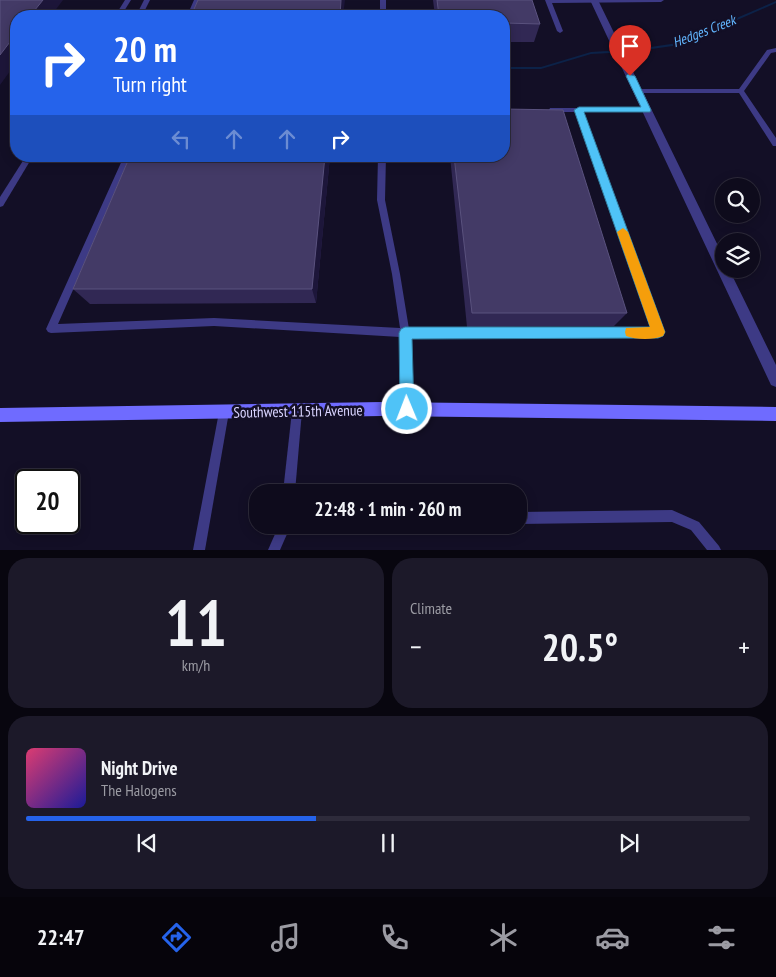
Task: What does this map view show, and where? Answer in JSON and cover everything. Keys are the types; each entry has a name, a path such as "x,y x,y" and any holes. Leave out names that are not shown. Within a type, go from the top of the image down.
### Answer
{"street":[{"path":"594,0 776,380"},
{"name":"Southwest 115th Avenue","path":"0,415 407,409 776,414"}],"lane":[{"path":"560,31 549,0 661,0"},
{"path":"740,91 769,50 776,50"},
{"path":"638,91 740,91"},
{"path":"740,91 776,144"},
{"path":"541,110 646,110"},
{"path":"125,162 51,330 214,322 405,333 658,332 579,110"},
{"path":"0,204 26,162"},
{"path":"382,162 381,200 396,274 405,333 407,409"},
{"path":"290,484 297,411"},
{"path":"198,550 224,412"},
{"path":"527,518 672,516 695,526 716,550"},
{"path":"274,550 281,534"}],"building":[{"path":"0,0 43,0 35,10 10,10 10,42 0,55"},
{"path":"198,0 341,0 340,10 194,10"},
{"path":"437,0 532,0 540,24 510,23 510,10 438,10"},
{"path":"510,109 563,110 627,313 472,313 455,162 510,162"},
{"path":"127,162 324,162 312,289 73,289"}],"waterway":[{"name":"Hedges Creek","path":"630,51 679,44 776,2"},
{"name":"Hedges Creek","path":"510,68 541,68 591,53 608,52"}],"slow traffic":[{"path":"623,232 658,332 631,332"}],"route":[{"path":"407,409 405,333 658,332 579,110 646,110 630,76"}]}
